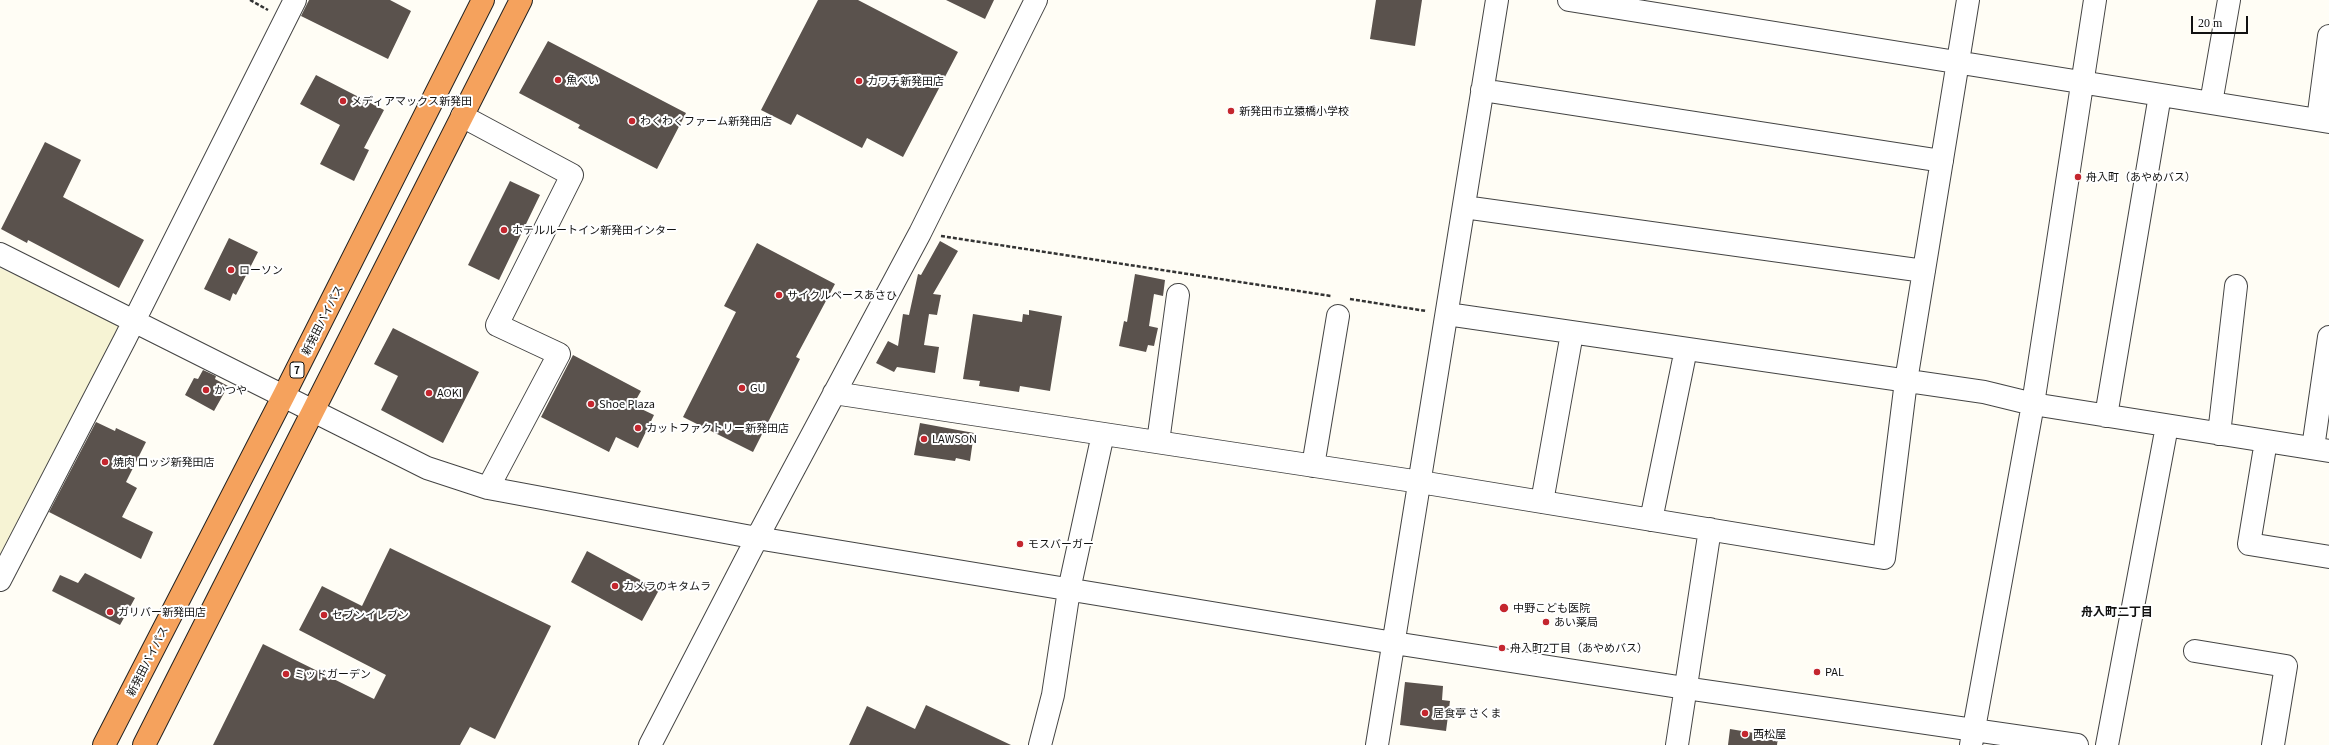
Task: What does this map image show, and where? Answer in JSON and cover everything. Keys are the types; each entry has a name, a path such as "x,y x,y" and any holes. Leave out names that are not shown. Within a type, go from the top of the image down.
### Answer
{"highway":[{"name":"新発田バイパス","path":"105,743 284,395 483,0"},
{"path":"144,745 521,0"}],"street":[{"path":"0,580 133,322 295,0"},
{"path":"650,745 757,538 920,233 1036,0"},
{"path":"1378,745 1497,0"},
{"path":"1569,0 2323,121 2329,36"},
{"path":"834,393 1420,482 1884,558 1906,381 1968,0"},
{"path":"1972,737 2033,404 2095,0"},
{"path":"2211,103 2229,0"},
{"path":"1482,90 1942,161"},
{"path":"2106,416 2160,94"},
{"path":"462,116 572,175 497,325 559,354 488,488"},
{"path":"1464,207 1924,271"},
{"path":"0,254 133,322 313,409 427,468 488,488 757,538 1394,643 1685,688 1972,737 2078,745"},
{"path":"2219,434 2236,286"},
{"path":"1158,442 1178,295"},
{"path":"1313,466 1340,304"},
{"path":"1447,314 1984,392 2033,404 2321,450 2329,337"},
{"path":"1542,502 1572,332"},
{"path":"1651,520 1686,349"},
{"path":"2107,745 2167,426"},
{"path":"1045,744 1069,590 1103,434"},
{"path":"2266,441 2249,544 2329,557"},
{"path":"1676,745 1710,529"},
{"path":"2195,650 2286,666 2273,745"}],"path":[{"path":"920,233 1340,304 1447,314"}],"shaded area":[{"path":"0,268 123,326 0,563"}],"building":[{"path":"309,0 390,0 411,11 388,59 301,16"},
{"name":"カワチ新発田店","path":"818,0 858,0 958,52 903,157 867,138 862,148 797,114 791,125 761,110"},
{"path":"946,0 994,0 985,19"},
{"path":"1376,0 1422,0 1415,46 1370,39"},
{"path":"548,41 686,113 657,169 578,128 580,125 519,93"},
{"path":"316,75 384,110 364,148 369,150 354,181 320,164 340,125 300,104"},
{"path":"45,142 81,160 63,197 144,240 119,288 28,240 27,243 1,229"},
{"name":"ホテルルートイン新発田インター","path":"510,181 540,195 499,280 468,265"},
{"name":"ローソン","path":"229,238 258,252 236,295 233,293 230,301 204,289"},
{"path":"940,241 958,251 933,294 941,295 937,315 929,314 924,345 939,347 935,373 897,367 894,372 876,363 888,341 898,346 903,314 909,315 918,274 921,275"},
{"path":"757,243 835,284 796,357 800,359 753,452 683,417 736,312 724,306"},
{"path":"1135,274 1165,280 1163,296 1154,294 1149,326 1158,328 1154,346 1148,345 1146,352 1119,346 1124,321 1127,322"},
{"path":"1029,310 1062,316 1050,391 1020,386 1019,392 979,386 980,381 963,379 973,314 1022,322 1023,314 1029,315"},
{"name":"AOKI","path":"393,328 479,372 443,443 381,410 398,376 374,364"},
{"name":"Shoe Plaza","path":"573,355 641,391 633,405 654,415 638,448 616,437 609,452 541,417"},
{"name":"かつや","path":"203,370 216,376 215,379 228,386 214,411 185,395 194,378 198,379"},
{"path":"96,422 115,431 116,428 146,442 126,482 137,488 122,517 153,532 141,559 49,512"},
{"path":"920,423 974,433 970,461 956,458 955,461 914,455"},
{"path":"390,548 551,626 495,739 470,727 460,745 213,745 263,644 374,699 386,675 299,630 322,586 362,606"},
{"name":"カメラのキタムラ","path":"587,551 659,590 642,621 571,582"},
{"name":"ガリバー新発田店","path":"85,573 135,598 120,625 52,591 60,575 78,583"},
{"name":"居食亭 さくま","path":"1405,682 1443,686 1442,700 1450,701 1446,731 1400,725"},
{"path":"926,705 1011,745 849,745 867,706 915,729"},
{"name":"西松屋","path":"1730,729 1778,737 1777,745 1728,745"}],"place":[{"name":"魚べい","path":"558,80"},
{"name":"カワチ新発田店","path":"859,81"},
{"name":"メディアマックス新発田","path":"343,101"},
{"name":"新発田市立猿橋小学校","path":"1231,111"},
{"name":"わくわくファーム新発田店","path":"632,121"},
{"name":"舟入町（あやめバス）","path":"2078,177"},
{"name":"ホテルルートイン新発田インター","path":"504,230"},
{"name":"ローソン","path":"231,270"},
{"name":"サイクルベースあさひ","path":"779,295"},
{"name":"GU","path":"742,388"},
{"name":"かつや","path":"206,390"},
{"name":"AOKI","path":"429,393"},
{"name":"Shoe Plaza","path":"591,404"},
{"name":"カットファクトリー新発田店","path":"638,428"},
{"name":"LAWSON","path":"924,439"},
{"name":"焼肉 ロッジ新発田店","path":"105,462"},
{"name":"モスバーガー","path":"1020,544"},
{"name":"カメラのキタムラ","path":"615,586"},
{"name":"中野こども医院","path":"1504,608"},
{"name":"ガリバー新発田店","path":"110,612"},
{"name":"セブンイレブン","path":"324,615"},
{"name":"あい薬局","path":"1546,622"},
{"name":"舟入町2丁目（あやめバス）","path":"1502,648"},
{"name":"PAL","path":"1817,672"},
{"name":"ミッドガーデン","path":"286,674"},
{"name":"居食亭 さくま","path":"1425,713"},
{"name":"西松屋","path":"1745,734"}],"district":[{"name":"舟入町二丁目","path":"2117,611"}]}
